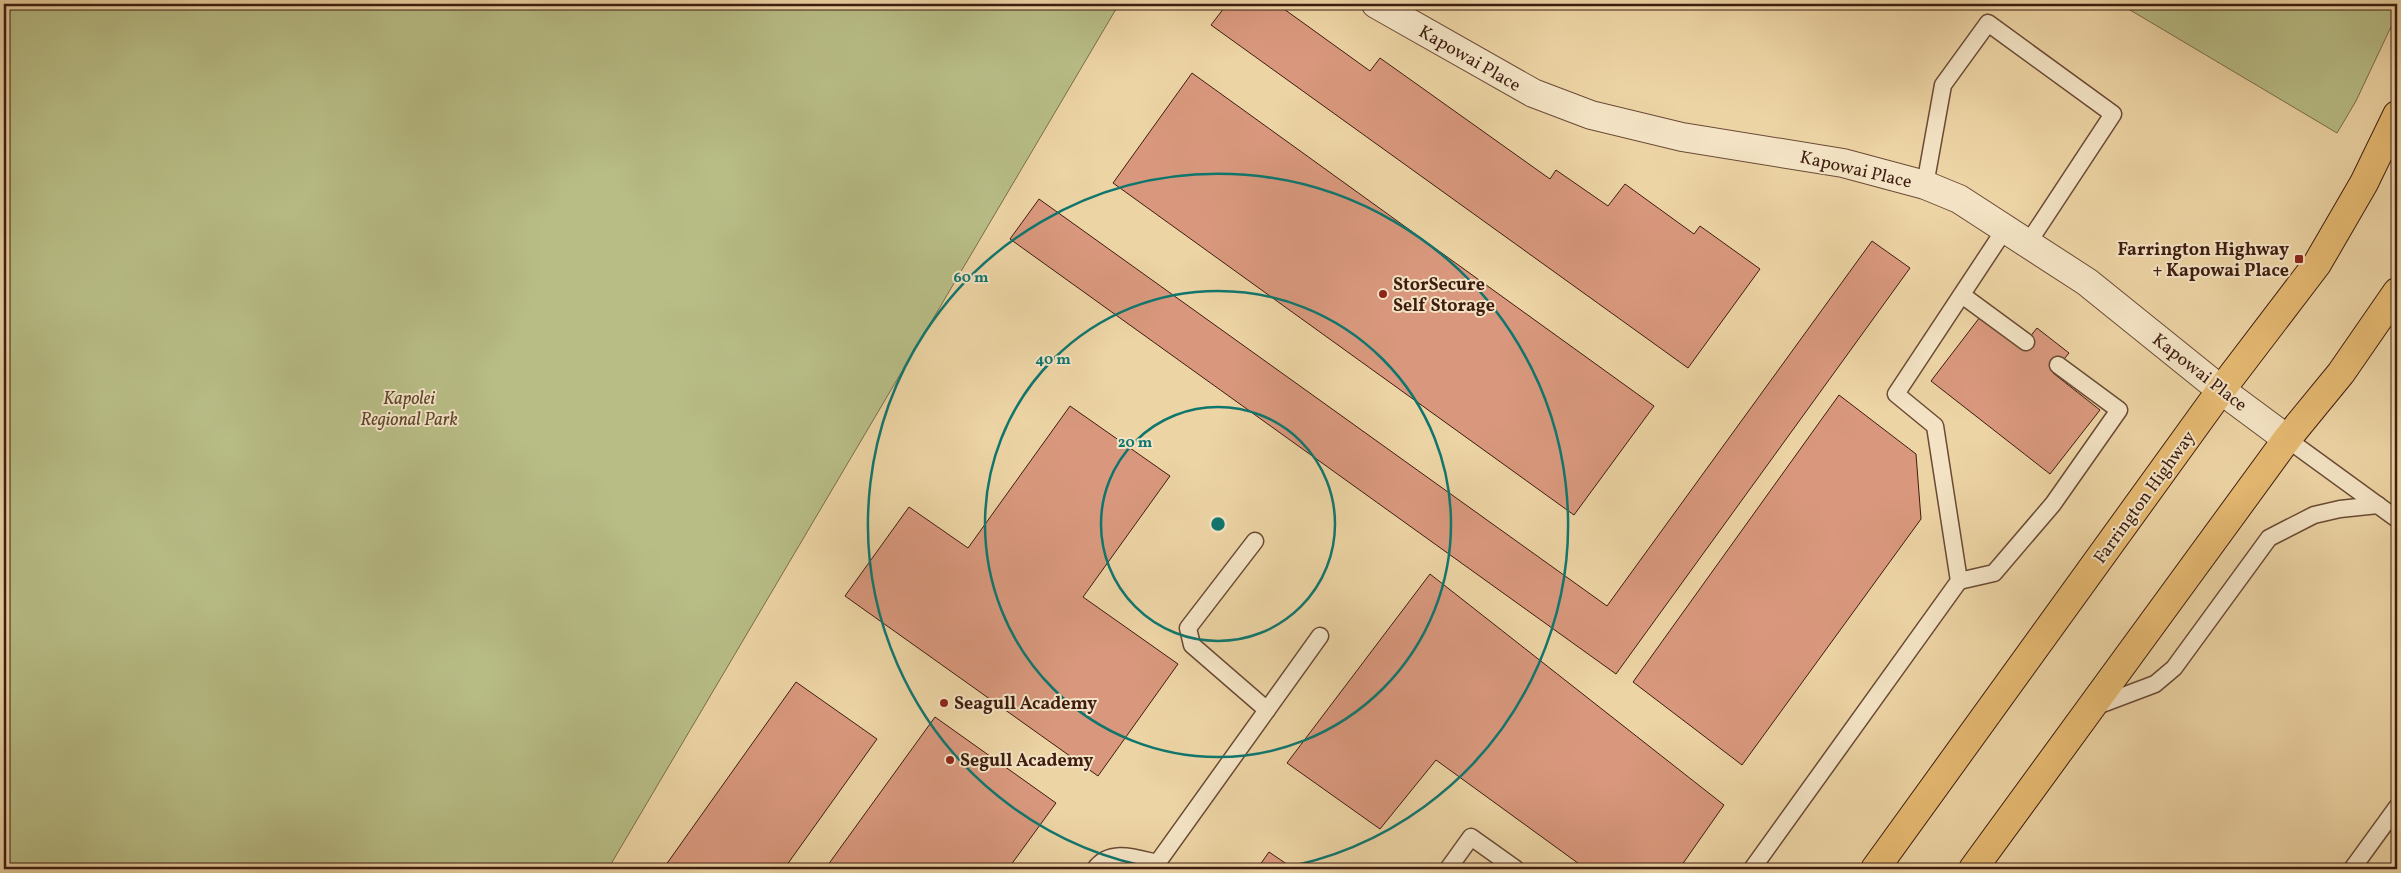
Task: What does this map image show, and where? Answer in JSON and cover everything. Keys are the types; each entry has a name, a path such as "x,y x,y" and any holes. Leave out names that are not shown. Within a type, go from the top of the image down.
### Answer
{"main road":[{"name":"Farrington Highway","path":"1874,869 2221,390 2317,264 2364,184 2397,115"},
{"path":"1973,869 2287,439 2341,373 2397,292"}],"street":[{"name":"Kapowai Place","path":"1376,4 1533,93 1591,115 1682,137 1843,163 1925,185 1959,199 2087,282 2221,390 2287,439"}],"lane":[{"path":"1925,185 1943,85 1988,23 2113,114 2017,236 1962,296 1896,394 1935,426 1959,581"},
{"path":"1962,296 2026,342"},
{"path":"1752,869 1959,581 1994,574 2053,504 2119,410 2058,365"},
{"path":"2287,439 2397,519"},
{"path":"2090,709 2155,684 2174,668 2269,538 2314,515 2340,509 2378,505"},
{"path":"1255,541 1188,628 1192,645 1267,710"},
{"path":"1095,869 1101,861 1124,855 1155,866 1320,636"},
{"path":"2352,869 2397,807"},
{"path":"1448,869 1471,837 1516,869"}],"green space":[{"name":"Kapolei Regional Park","path":"4,4 1119,4 608,869 4,869"},
{"path":"2120,4 2397,4 2397,14 2356,101 2337,133"}],"building":[{"path":"1227,4 1277,4 1370,71 1380,58 1550,179 1556,170 1608,206 1625,184 1694,234 1700,226 1760,269 1688,368 1211,25"},
{"name":"StorSecure Self Storage","path":"1192,73 1654,406 1574,515 1113,183"},
{"path":"1039,199 1607,606 1872,241 1910,268 1616,674 1010,239"},
{"path":"1980,317 2021,348 2037,328 2069,353 2053,373 2100,410 2050,474 1931,381"},
{"path":"1839,395 1916,454 1921,519 1742,765 1633,682"},
{"path":"1070,406 1170,476 1083,597 1178,664 1098,776 845,596 909,507 968,548"},
{"path":"1430,574 1724,805 1679,869 1586,869 1436,760 1380,829 1287,763"},
{"path":"796,682 877,739 784,869 663,869"},
{"name":"Segull Academy","path":"935,717 1056,803 1008,869 825,869"},
{"path":"1269,852 1294,869 1257,869"}],"place":[{"name":"Farrington Highway + Kapowai Place","path":"2299,259"},
{"name":"StorSecure Self Storage","path":"1383,294"},
{"name":"Seagull Academy","path":"944,703"},
{"name":"Segull Academy","path":"950,760"}]}
